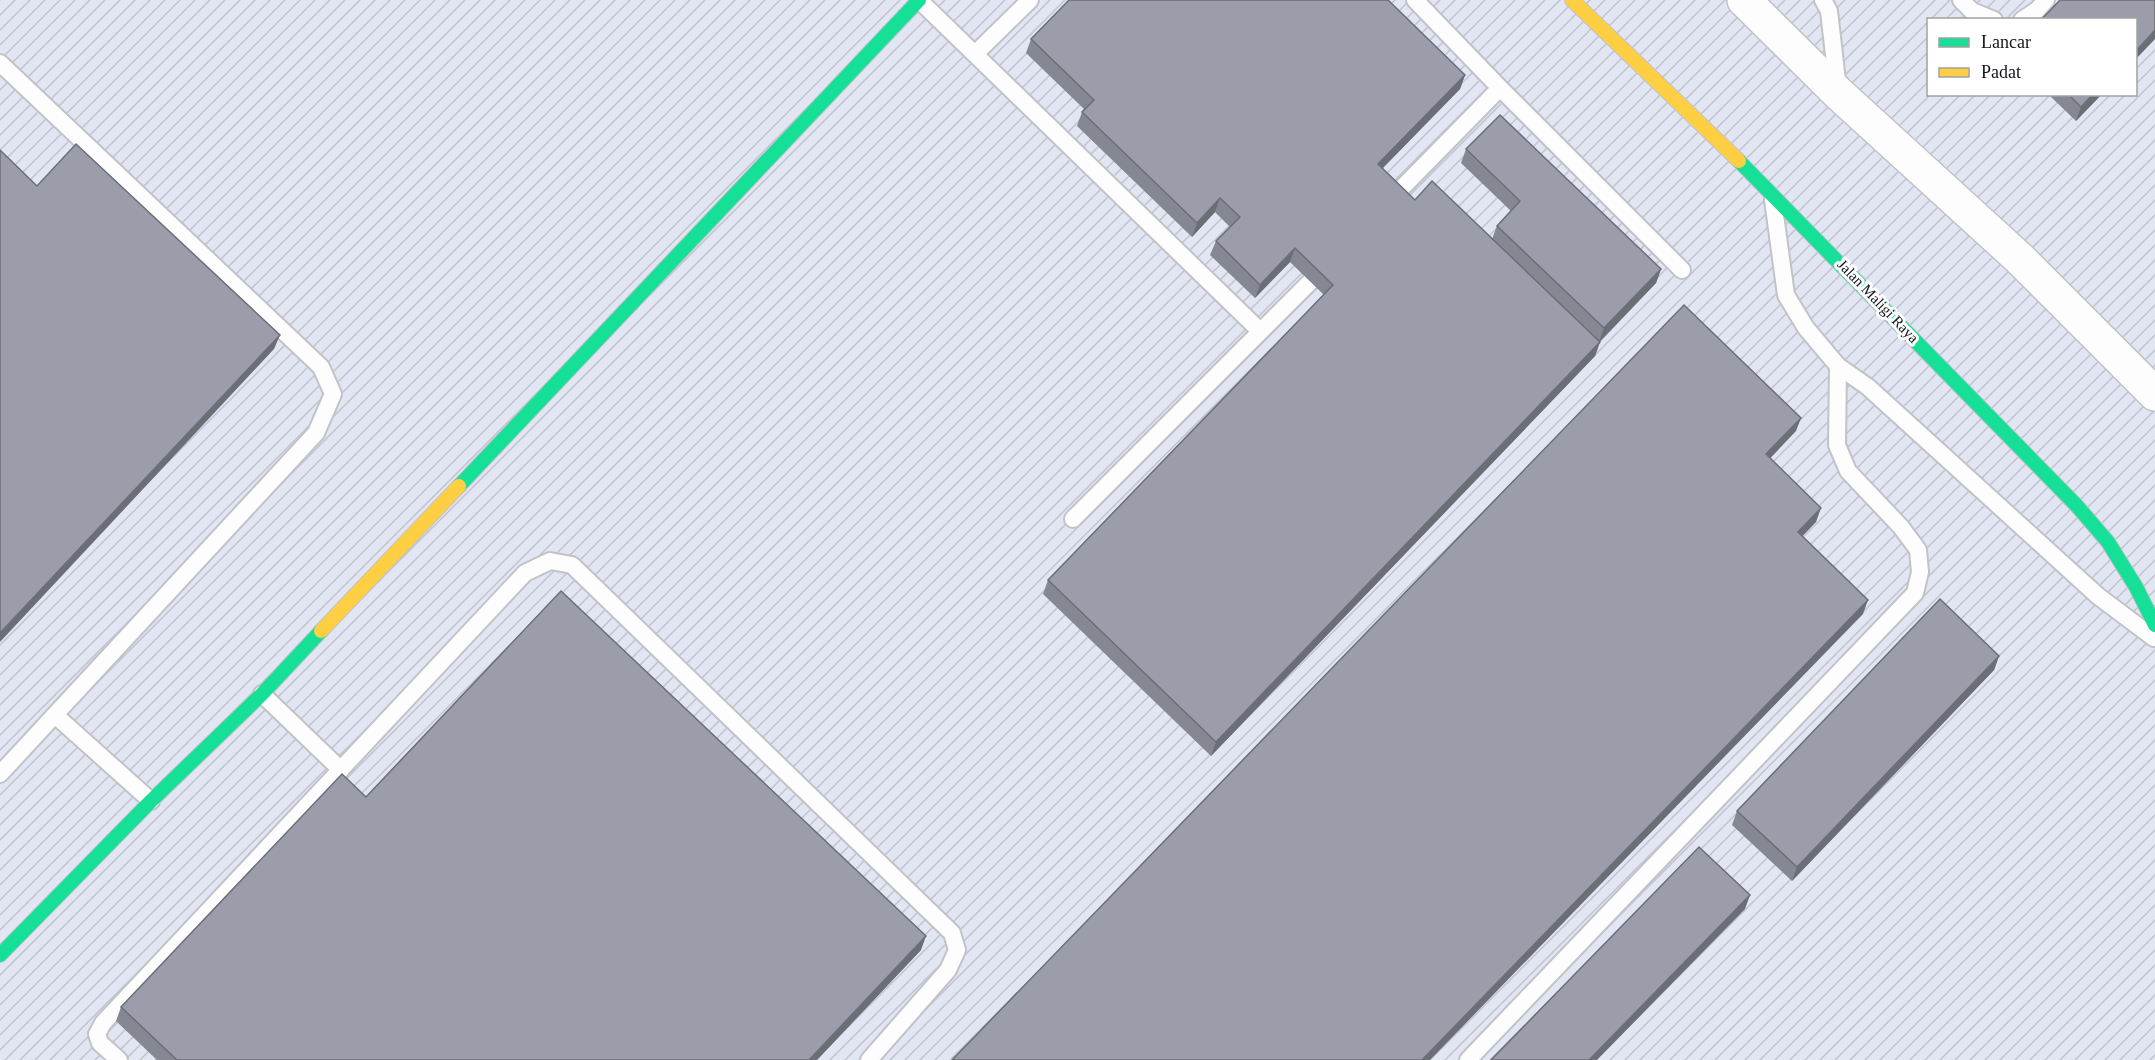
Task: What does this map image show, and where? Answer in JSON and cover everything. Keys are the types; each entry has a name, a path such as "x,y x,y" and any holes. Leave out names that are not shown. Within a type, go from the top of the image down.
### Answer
{"street":[{"path":"0,955 151,801 261,694 919,0"},
{"name":"Jalan Maligi Raya","path":"1572,0 1773,194 2077,506 2108,542 2136,587 2155,626"},
{"path":"1744,0 1839,93 2020,259 2155,394"}],"lane":[{"path":"919,0 1260,331"},
{"path":"975,54 1030,0"},
{"path":"1415,0 1682,270"},
{"path":"1823,0 1829,11 1839,93"},
{"path":"1961,0 1972,11 1989,18"},
{"path":"2025,18 2046,0"},
{"path":"0,63 321,368 333,394 316,433 0,774"},
{"path":"1393,197 1500,88"},
{"path":"1773,194 1786,295 1806,328 1838,366 1868,387 2098,596 2155,638"},
{"path":"1073,519 1310,282"},
{"path":"1468,1060 1915,593 1920,572 1918,550 1901,527 1848,471 1837,445 1838,366"},
{"path":"119,1060 100,1043 97,1034 103,1023 525,573 550,561 572,565 952,933 957,950 948,970 869,1060"},
{"path":"261,694 341,770"},
{"path":"55,715 151,801"}],"shaded area":[{"path":"0,0 2155,0 2155,1060 0,1060"}],"building":[{"path":"1069,0 1388,0 1465,75 1378,164 1415,200 1432,181 1600,342 1216,742 1048,580 1333,285 1295,248 1260,285 1216,241 1240,217 1220,198 1197,223 1082,112 1094,100 1031,39"},
{"path":"2060,0 2155,0 2155,30 2137,50 2137,18 2043,18"},
{"path":"2070,96 2091,96 2081,107"},
{"path":"1500,115 1661,269 1604,328 1497,226 1520,201 1466,149"},
{"path":"76,144 280,335 0,633 0,150 37,186"},
{"path":"1684,305 1801,418 1766,454 1821,508 1798,532 1868,600 1422,1060 952,1060"},
{"path":"561,591 926,936 809,1060 177,1060 121,1007 342,774 366,797"},
{"path":"1940,599 1999,656 1797,867 1737,811"},
{"path":"1699,847 1750,895 1589,1060 1491,1060"}],"traffic: fast":[{"path":"459,486 919,0"},
{"path":"1739,161 2077,506 2108,542 2136,587 2155,625"},
{"path":"0,955 151,801 262,694 321,631"}],"traffic: slow":[{"path":"1572,0 1739,161"},
{"path":"321,631 459,486"}]}
